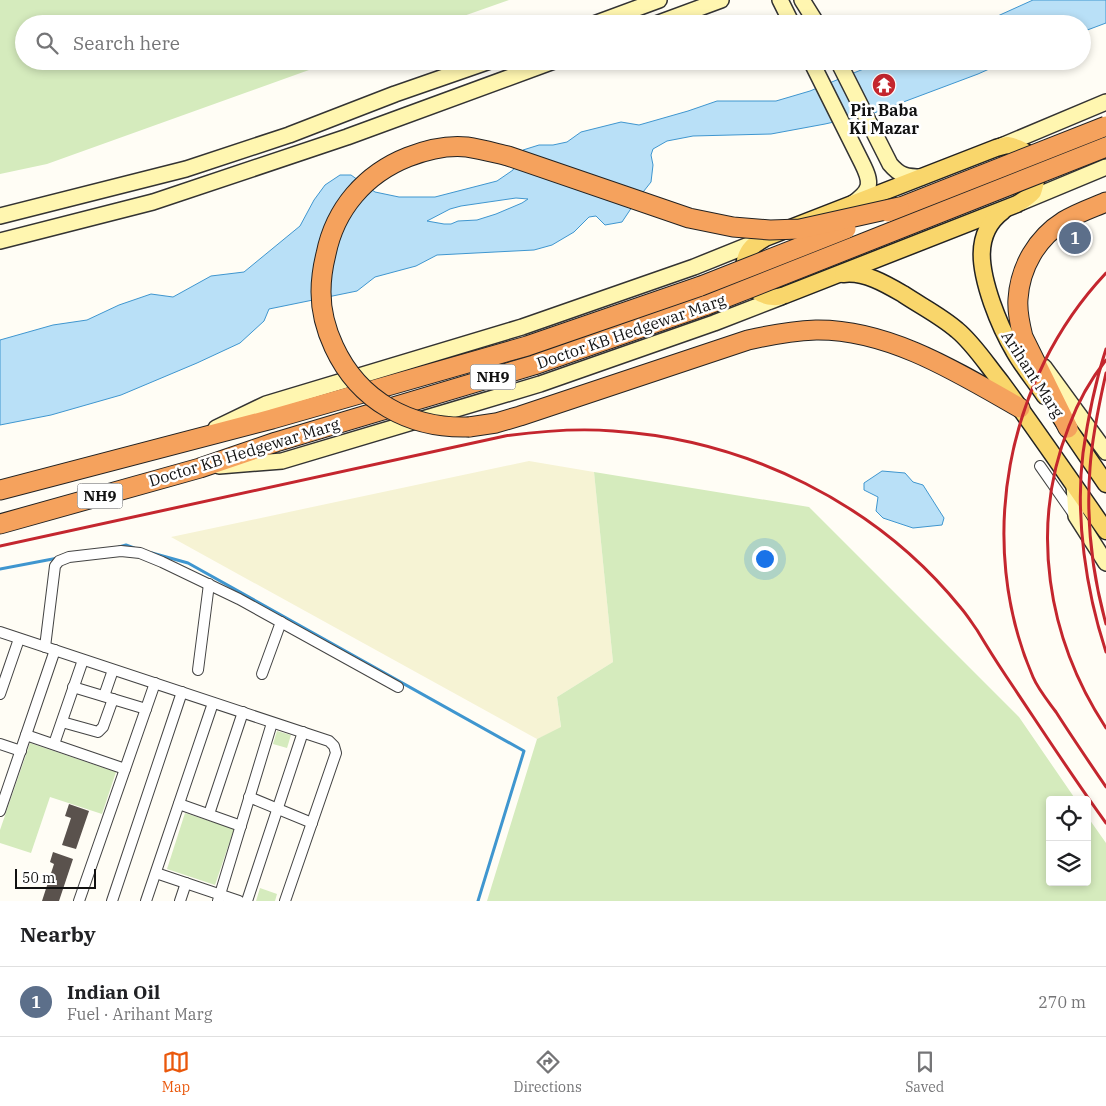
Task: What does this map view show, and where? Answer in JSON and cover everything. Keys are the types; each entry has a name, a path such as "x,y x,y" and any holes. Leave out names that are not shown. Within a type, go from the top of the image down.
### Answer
{"highway":[{"name":"Doctor KB Hedgewar Marg","path":"0,490 272,419 527,346 701,286 1106,126"},
{"path":"899,208 800,229 770,230 733,226 689,218 508,156 466,147 440,149 415,154 392,163 370,178 343,209 333,226 328,242 322,274 322,308 337,353 355,381 370,395 392,410 404,416 433,425 457,428 496,423 748,340 782,333 817,330 853,334 887,342 923,356 977,383 1020,408"},
{"name":"Doctor KB Hedgewar Marg","path":"0,524 200,468 276,442 534,365 707,305 1106,147"},
{"path":"1068,428 1023,337 1018,301 1020,281 1026,265 1047,234 1064,221 1106,202"}],"main road":[{"path":"1007,145 1017,147 1026,152 1033,161 1037,171 1033,192 1014,205 776,298 758,292 746,277 744,267 750,249 754,244 765,238 957,163 1007,145"},
{"path":"957,163 978,219"},
{"name":"Arihant Marg","path":"1014,205 995,218 985,234 981,254 986,286 1005,335 1016,354 1106,484"},
{"path":"845,207 860,266"},
{"name":"Arihant Marg","path":"832,277 846,274 872,278 889,286 958,330 972,345 1020,408 1106,531"}],"street":[{"path":"618,15 659,0"},
{"path":"680,15 721,0"},
{"path":"780,0 788,15"},
{"path":"802,0 811,15"},
{"path":"0,216 186,169 288,136 395,94 464,70"},
{"path":"0,241 153,202 348,137 530,70"},
{"path":"816,70 870,180 863,195 845,207"},
{"path":"842,70 890,164 896,171 911,177 922,177"},
{"path":"996,148 1106,102"},
{"path":"1014,205 1106,167"},
{"path":"188,441 266,404 522,327 694,267 765,238"},
{"path":"200,468 282,461 540,384 714,323 785,295"},
{"path":"1023,337 1106,452"},
{"path":"1040,466 1076,516 1106,563"},
{"path":"1074,485 1076,516"},
{"path":"44,647 56,566 59,561 121,551 140,553 239,599 398,687"},
{"path":"198,670 209,584"},
{"path":"262,674 281,622"},
{"path":"0,632 329,741 334,746 336,753 285,901"},
{"path":"0,694 19,638"},
{"path":"0,811 55,650"},
{"path":"54,744 83,660"},
{"path":"62,722 98,732 104,727 113,670"},
{"path":"79,901 154,683"},
{"path":"73,687 146,709"},
{"path":"112,901 182,692"},
{"path":"146,901 214,703"},
{"path":"209,814 243,712"},
{"path":"219,898 272,723"},
{"path":"246,901 303,732"},
{"path":"26,735 125,769"},
{"path":"0,744 21,750"},
{"path":"249,797 312,822"},
{"path":"179,804 241,826"},
{"path":"156,872 219,898 239,901"},
{"path":"180,901 186,883"}],"shaded area":[{"path":"529,461 594,472 613,662 557,697 561,728 537,739 171,537"}],"green space":[{"path":"0,0 509,0 466,15 15,15 15,70 309,70 47,164 0,174"},
{"path":"594,472 809,507 1019,717 1073,796 1046,796 1046,886 1091,886 1091,822 1106,843 1106,901 487,901 537,739 561,727 557,697 613,662"},
{"path":"277,731 291,735 287,748 273,744"},
{"path":"30,743 116,772 102,814 50,797 31,853 0,843 0,830"},
{"path":"185,813 234,829 215,885 167,869"},
{"path":"260,888 277,894 275,901 256,901"}],"water":[{"path":"1033,0 1106,0 1106,23 1091,29 1091,15 1000,15"},
{"path":"862,70 987,70 874,113 825,124 771,134 693,136 667,141 653,149 651,155 653,165 651,182 622,222 605,225 596,216 589,217 574,232 552,245 534,250 437,255 416,266 375,277 357,291 269,309 264,321 240,343 197,363 121,395 51,415 0,425 0,340 53,325 87,320 119,305 151,294 173,297 211,276 244,272 300,226 314,200 325,185 340,175 351,175 375,192 399,197 435,197 497,181 513,170 523,150 539,145 567,142 581,132 621,122 639,125 717,101 776,101 810,91","holes":["516,198 528,199 477,220 458,221 451,224 427,221 450,209 461,206"]},
{"path":"882,471 905,473 913,482 923,485 944,518 942,525 913,528 883,518 876,511 878,497 864,490 864,483"}],"building":[{"path":"69,804 89,811 76,849 62,845 71,818 65,816"},
{"path":"53,852 73,859 59,901 42,901 54,864 50,862"}],"waterway":[{"path":"119,547 126,545 134,548"},
{"path":"152,553 188,563 524,751 478,901"},
{"path":"0,569 58,558"}],"railway":[{"path":"1106,273 1072,315 1044,362 1024,412 1010,464 1004,518 1006,572 1015,626 1033,677 1106,787"},
{"path":"1106,349 1087,427 1083,453 1080,503 1081,528 1088,579 1106,652"},
{"path":"1106,360 1090,383 1076,408 1069,426 1057,464 1050,503 1048,542 1050,581 1058,620 1070,657 1086,693 1106,728"},
{"path":"1106,373 1092,444 1089,488 1091,546 1106,624"},
{"path":"0,546 505,436 559,430 600,430 663,437 712,448 760,463 805,484 849,508 890,537 927,571 961,608 977,630 1055,750 1106,823"}],"place":[{"name":"Pir Baba Ki Mazar","path":"884,85"},
{"name":"Indian Oil","path":"1075,238"}]}
